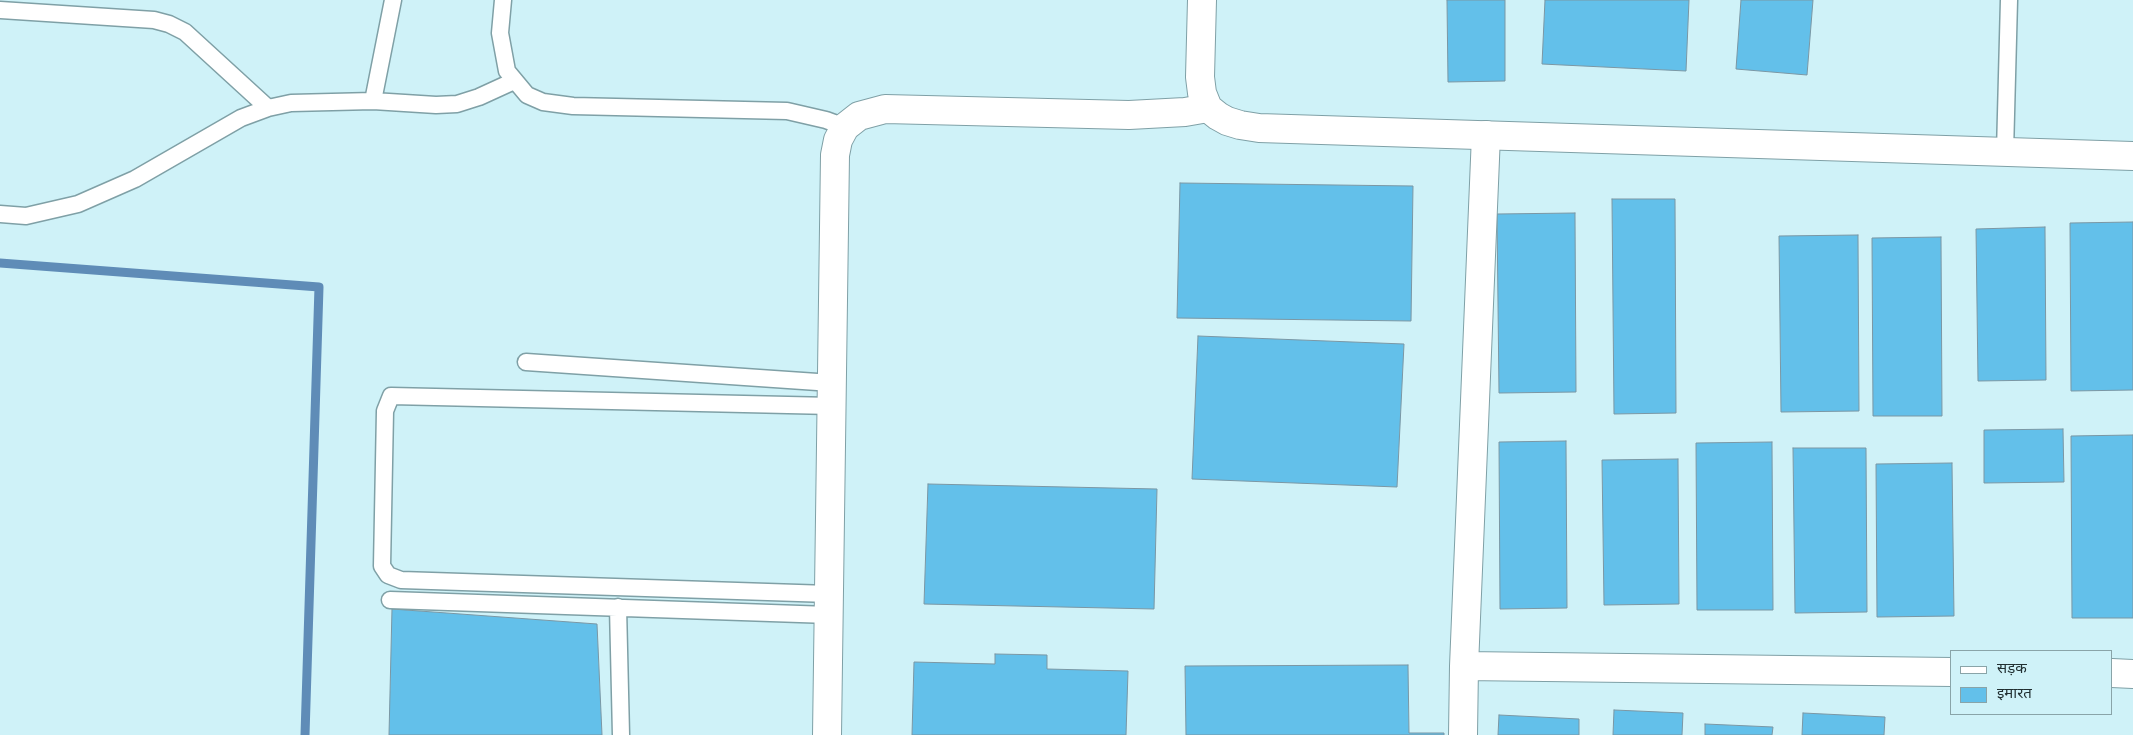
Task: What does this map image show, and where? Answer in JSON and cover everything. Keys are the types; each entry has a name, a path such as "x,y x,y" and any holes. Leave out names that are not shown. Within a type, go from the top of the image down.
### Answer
{"street":[{"path":"1202,0 1200,77 1202,94 1208,108 1227,121 1259,128 2133,156"},
{"path":"828,735 835,155 838,140 845,127 859,116 885,109 1129,115 1186,112 1208,108"},
{"path":"1463,735 1464,666 1486,135"},
{"path":"1464,666 1950,672"},
{"path":"2113,674 2133,674"}],"lane":[{"path":"373,101 393,0"},
{"path":"502,0 501,47 507,71 527,95 550,103 573,106 787,111 826,120 845,127"},
{"path":"2005,152 2009,0"},
{"path":"0,10 154,20 169,24 185,32 268,108"},
{"path":"0,214 26,216 78,204 135,179 242,118 268,108 291,103 373,101 436,105 457,104 479,97 514,81"},
{"path":"526,362 832,394"},
{"path":"829,604 401,580 388,575 382,566 385,411 391,396 832,394"},
{"path":"390,600 618,608 829,604"},
{"path":"618,608 621,735"}],"building":[{"path":"1447,0 1505,0 1505,81 1448,82"},
{"path":"1545,0 1689,0 1686,71 1542,64"},
{"path":"1741,0 1813,0 1807,75 1736,69"},
{"path":"1180,183 1413,186 1411,321 1177,318"},
{"path":"1612,199 1675,199 1676,413 1614,414"},
{"path":"1575,213 1576,392 1499,393 1497,214"},
{"path":"2133,222 2133,390 2071,391 2070,223"},
{"path":"2045,227 2046,380 1978,381 1976,229"},
{"path":"1858,235 1859,411 1781,412 1779,236"},
{"path":"1941,237 1942,416 1873,416 1872,238"},
{"path":"1198,336 1404,344 1397,487 1192,479"},
{"path":"2063,429 2064,482 1984,483 1984,430"},
{"path":"2133,435 2133,618 2072,618 2071,436"},
{"path":"1566,441 1567,608 1500,609 1499,442"},
{"path":"1772,442 1773,610 1697,610 1696,443"},
{"path":"1793,448 1866,448 1867,612 1795,613"},
{"path":"1678,459 1679,604 1604,605 1602,460"},
{"path":"1952,463 1954,616 1877,617 1876,464"},
{"path":"928,484 1157,489 1154,609 924,604"},
{"path":"392,609 597,624 602,735 389,735"},
{"path":"995,654 1047,655 1047,669 1128,671 1126,735 912,735 914,662 995,664"},
{"path":"1408,665 1409,733 1444,733 1444,735 1186,735 1185,666"},
{"path":"1614,710 1683,713 1682,735 1613,735"},
{"path":"1803,713 1885,717 1884,735 1802,735"},
{"path":"1499,715 1579,719 1579,735 1498,735"},
{"path":"1705,724 1773,727 1772,735 1705,735"}],"waterway":[{"path":"0,263 319,287 305,735"}]}
